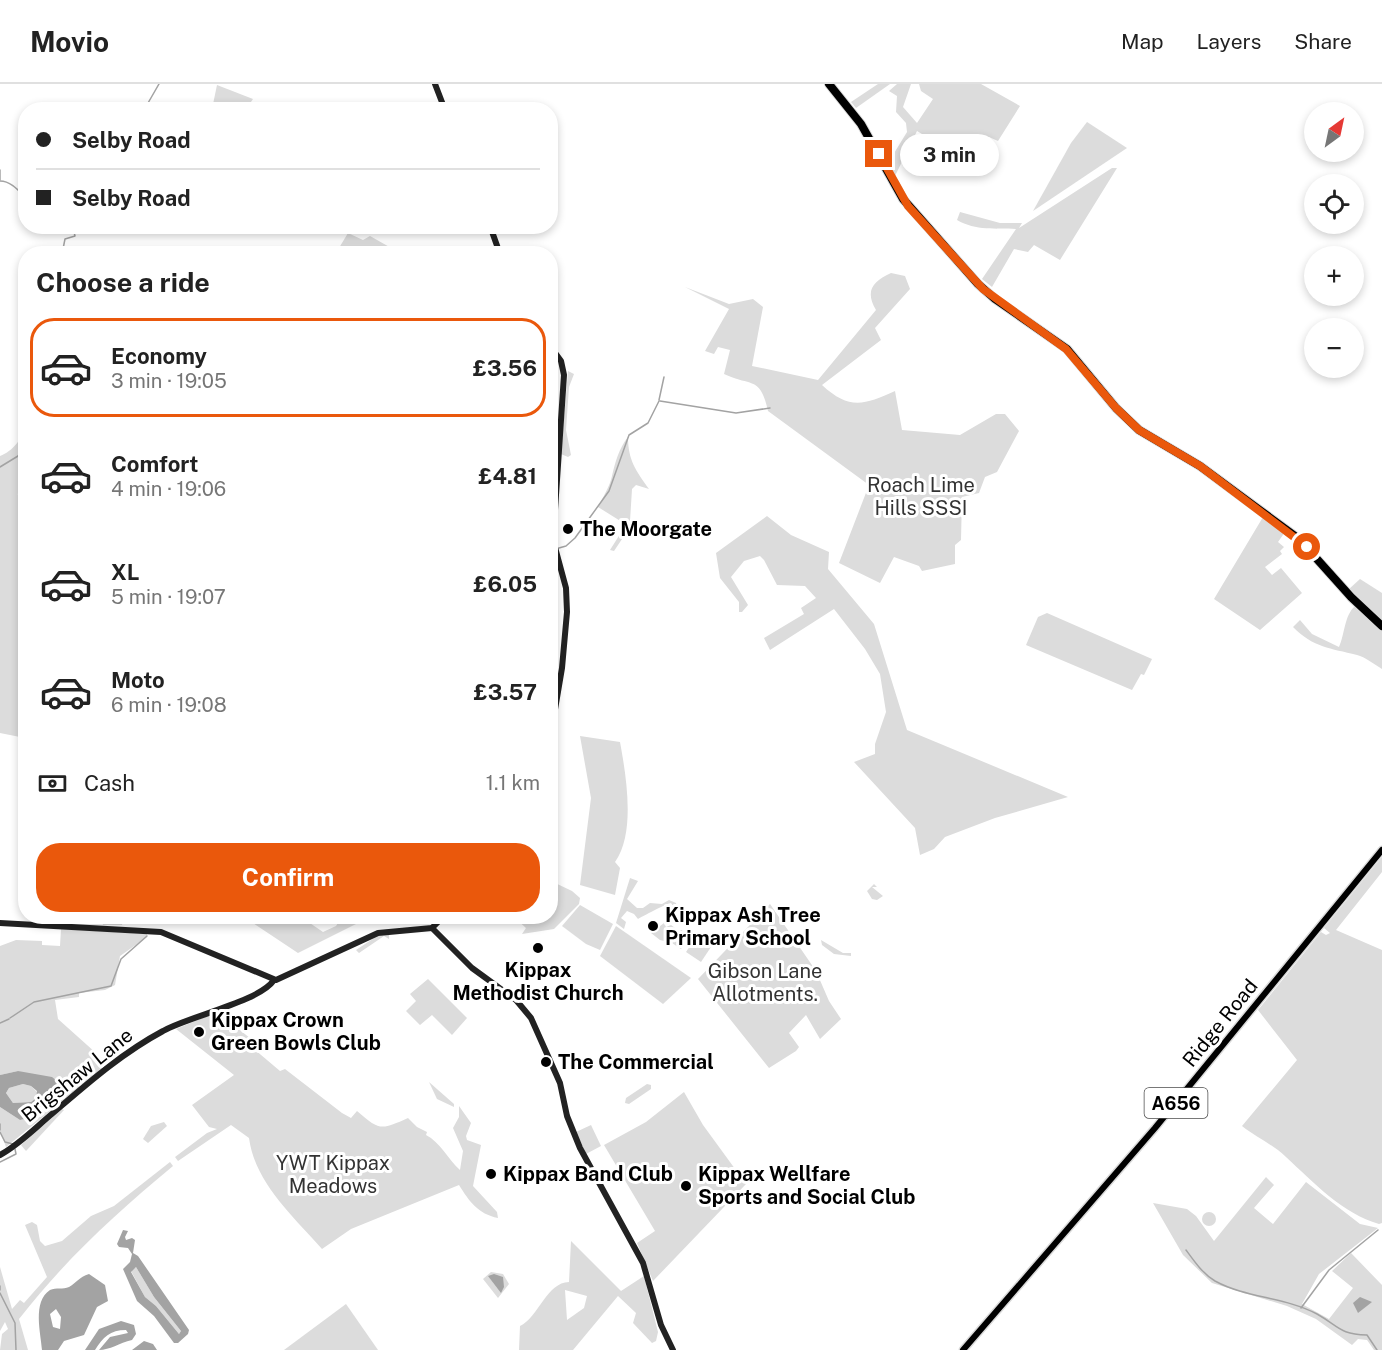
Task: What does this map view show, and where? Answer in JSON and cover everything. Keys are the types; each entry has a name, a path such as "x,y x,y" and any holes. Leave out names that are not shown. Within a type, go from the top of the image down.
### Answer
{"highway":[{"path":"829,84 861,124 903,199 978,284 1066,349 1116,408 1139,430 1200,466 1299,539 1343,589 1382,626"}],"main road":[{"path":"435,84 442,102"},
{"path":"558,357 564,375 558,474"},
{"path":"558,559 568,607 558,692"},
{"name":"Ridge Road","path":"963,1350 1155,1128 1382,850"},
{"path":"0,923 161,932 275,980"},
{"path":"437,924 434,928 472,969 516,999 527,1013 560,1083 572,1130 591,1170 643,1263 660,1325 672,1350"},
{"name":"Brigshaw Lane","path":"0,1155 19,1143 128,1052 169,1028 247,998 269,986 275,980 389,930 434,928"}],"green space":[{"path":"878,84 890,84 856,108 851,102"},
{"path":"897,84 911,84 903,107 917,123 933,99 921,91 919,84 981,84 1020,106 998,141 989,137 970,163 917,131 895,176 888,163 907,132 906,123 896,112 897,96 889,91"},
{"path":"217,85 253,99 251,102 213,102"},
{"path":"1087,122 1127,148 1033,211 1071,143"},
{"path":"1112,168 1117,168 1060,260 1034,245 1028,252 1014,249 992,287 982,279 1016,229 986,228 964,224 957,220 960,212 1000,223 1022,223 1019,228"},
{"path":"347,234 350,234 363,240 370,236 388,246 340,246"},
{"name":"Roach Lime Hills SSSI","path":"891,273 905,276 910,289 875,328 881,340 822,385 840,398 857,403 895,391 902,430 960,435 996,414 1005,414 1019,431 997,472 985,477 979,493 962,497 961,540 955,545 955,564 922,571 919,566 894,557 880,583 839,563 869,485 768,411 758,387 724,374 730,350 718,347 714,354 705,351 729,309 685,287 729,304 753,299 763,307 752,366 818,380 876,310 871,297 872,288 879,280"},
{"path":"568,371 574,374 569,387 566,430 571,455 568,457 561,454"},
{"path":"628,437 629,452 634,465 649,489 636,485 632,489 630,521 624,524 626,533 614,551 610,550 622,531 622,522 598,507 610,484 616,461"},
{"path":"18,441 18,737 0,733 0,456"},
{"path":"767,516 791,535 829,552 828,569 874,624 907,730 1068,797 995,818 945,837 934,849 920,855 915,828 854,762 875,754 875,744 886,712 880,674 865,649 834,609 770,650 764,638 804,614 801,608 816,598 805,586 777,585 760,556 744,561 731,577 748,605 742,612 739,612 739,602 720,578 716,553"},
{"path":"1263,517 1285,532 1278,542 1284,547 1280,551 1282,554 1265,567 1272,575 1281,568 1302,593 1260,630 1214,599"},
{"path":"1360,579 1382,593 1382,622 1348,590"},
{"path":"1355,606 1382,630 1382,669 1360,656 1315,643 1293,627 1300,620 1312,634 1339,647 1347,620"},
{"path":"1047,613 1152,659 1144,675 1141,674 1132,690 1026,645 1038,617"},
{"path":"580,736 620,742 628,804 625,836 615,862 620,868 615,895 580,885 591,798"},
{"path":"1382,857 1382,872 1336,930 1382,950 1382,1223 1379,1224 1341,1205 1280,1152 1242,1126 1297,1060 1258,1010 1321,932 1326,935 1330,933 1324,928"},
{"path":"630,878 638,881 627,899 637,908 643,908 650,903 662,904 669,900 676,903 677,907 675,909 671,903 638,919 627,911 621,918 626,922 624,929 616,923"},
{"path":"558,884 580,898 579,904 554,929 522,934 526,928 522,924 558,924"},
{"path":"874,884 877,887 872,887 883,896 877,900 872,899 867,891"},
{"name":"Gibson Lane Allotments.","path":"770,904 816,971 829,1001 841,1019 820,1039 806,1015 789,1033 799,1047 769,1068 698,979"},
{"path":"580,905 613,924 600,950 586,944 562,926"},
{"path":"664,923 666,927 671,925 675,928 664,941 651,933"},
{"path":"254,924 311,924 323,932 337,924 356,924 298,953"},
{"path":"616,926 691,978 663,1004 600,956"},
{"path":"61,929 147,934 147,937 120,956 115,985 105,990 79,993 79,997 55,1000 58,1019 106,1062 96,1074 6,1147 0,1130 0,1107 20,1120 30,1118 57,1092 18,1071 0,1075 0,946 16,940 42,941 42,945 60,946"},
{"path":"681,930 690,935 681,949 672,943"},
{"path":"389,933 389,939 384,936 359,953 356,950 377,936"},
{"path":"696,937 711,947 701,962 686,952"},
{"path":"821,940 843,953 851,953 851,956 834,954 822,945"},
{"path":"428,979 467,1018 452,1035 432,1015 420,1025 406,1011 416,1001 410,994"},
{"name":"YWT Kippax Meadows","path":"217,1012 255,1042 252,1046 254,1049 280,1071 285,1069 342,1113 351,1118 357,1111 371,1122 381,1126 392,1125 408,1118 417,1127 427,1132 426,1135 436,1142 460,1170 463,1151 453,1128 459,1117 459,1106 471,1123 466,1136 467,1140 481,1145 473,1186 497,1212 498,1218 475,1206 459,1185 351,1229 322,1249 267,1184 259,1170 249,1138 231,1125 178,1161 175,1157 207,1133 217,1129 209,1127 192,1105 234,1075 176,1029"},
{"path":"429,1082 454,1104 454,1107 437,1099"},
{"path":"23,1084 31,1086 37,1092 36,1098 31,1102 13,1103 6,1093 9,1088"},
{"path":"647,1084 651,1085 651,1089 629,1104 625,1103 626,1098"},
{"name":"Kippax Wellfare Sports and Social Club","path":"684,1092 703,1125 746,1184 653,1281 637,1243 655,1231 604,1145 646,1122"},
{"path":"62,1109 64,1110 26,1151 21,1145"},
{"path":"164,1122 167,1126 148,1143 143,1139 151,1126"},
{"path":"591,1125 601,1146 586,1154 576,1132"},
{"path":"170,1162 173,1166 92,1238 19,1319 28,1350 0,1350 2,1334 8,1329 5,1322 0,1331 0,1267 12,1309 20,1300 24,1303 47,1277 25,1225 32,1222 37,1225 40,1241 45,1246 62,1241 91,1216 114,1206"},
{"path":"1266,1177 1274,1185 1254,1208 1273,1224 1306,1182 1360,1224 1378,1228 1319,1274 1302,1304 1329,1319 1353,1288 1332,1271 1351,1253 1382,1285 1382,1350 1374,1350 1367,1340 1358,1339 1352,1345 1316,1319 1287,1306 1212,1283 1183,1255 1153,1203 1187,1209 1196,1216 1214,1241"},
{"path":"1209,1212 1214,1214 1216,1219 1214,1224 1209,1226 1204,1224 1202,1219 1204,1214"},
{"path":"571,1241 621,1291 644,1276 658,1332 656,1341 652,1343 633,1323 636,1313 618,1296 573,1350 519,1350 520,1326 532,1316 555,1288 569,1282","holes":["565,1290 587,1296 584,1308 567,1320"]},
{"path":"136,1267 154,1297 181,1331 179,1334 156,1306 145,1297 131,1271"},
{"path":"491,1272 503,1274 509,1284 498,1298 483,1279"},
{"path":"346,1304 378,1350 284,1350"}],"shaded area":[{"path":"18,1071 52,1077 62,1085 30,1118 20,1120 0,1107 0,1075","holes":["23,1084 37,1091 36,1098 31,1102 13,1103 6,1093 9,1088"]},
{"path":"123,1230 128,1231 126,1240 132,1238 135,1240 133,1253 138,1256 189,1330 188,1334 178,1343 174,1343 154,1316 137,1301 123,1269 130,1262 132,1254 128,1248 119,1247 117,1244","holes":["136,1267 154,1297 181,1331 179,1334 156,1306 145,1297 131,1272"]},
{"path":"89,1274 105,1285 108,1301 97,1307 84,1335 64,1341 58,1350 42,1350 39,1310 44,1295 52,1289 69,1287","holes":["56,1309 61,1317 60,1329 53,1327 50,1314"]},
{"path":"494,1274 503,1277 504,1287 501,1293 488,1276"},
{"path":"1360,1297 1372,1302 1358,1313 1353,1303"},
{"path":"121,1321 134,1325 136,1334 132,1340 99,1350 110,1337 128,1333 126,1330 116,1331 104,1338 95,1350 85,1350 99,1329"},
{"path":"144,1341 153,1344 157,1350 132,1350"}],"waterway":[{"path":"149,102 159,84"},
{"path":"0,170 0,180"},
{"path":"0,181 18,190"},
{"path":"64,246 65,239 75,236 74,234"},
{"path":"659,400 664,377"},
{"path":"559,548 566,546 575,538 609,491 629,435 648,423 659,401"},
{"path":"660,401 736,413 770,408"},
{"path":"0,467 18,456"},
{"path":"10,1018 34,1002 111,986 121,959 147,936"},
{"path":"0,1023 9,1019"},
{"path":"0,1124 0,1130"},
{"path":"0,1132 5,1142 13,1144"},
{"path":"0,1162 16,1154 15,1149"},
{"path":"1301,1308 1329,1270 1378,1230"},
{"path":"1186,1250 1203,1271 1215,1281 1240,1291 1305,1308 1340,1329 1367,1335 1377,1350"},
{"path":"0,1293 15,1323 16,1350"}],"place":[{"name":"The Moorgate","path":"568,529"},
{"name":"Kippax Ash Tree Primary School","path":"653,926"},
{"name":"Kippax Methodist Church","path":"538,948"},
{"name":"Kippax Crown Green Bowls Club","path":"199,1032"},
{"name":"The Commercial","path":"546,1062"},
{"name":"Kippax Band Club","path":"491,1174"},
{"name":"Kippax Wellfare Sports and Social Club","path":"686,1186"}],"route":[{"path":"879,154 897,190 908,206 957,263 983,289 1053,337 1084,368 1116,408 1139,430 1200,466 1307,547"}]}
